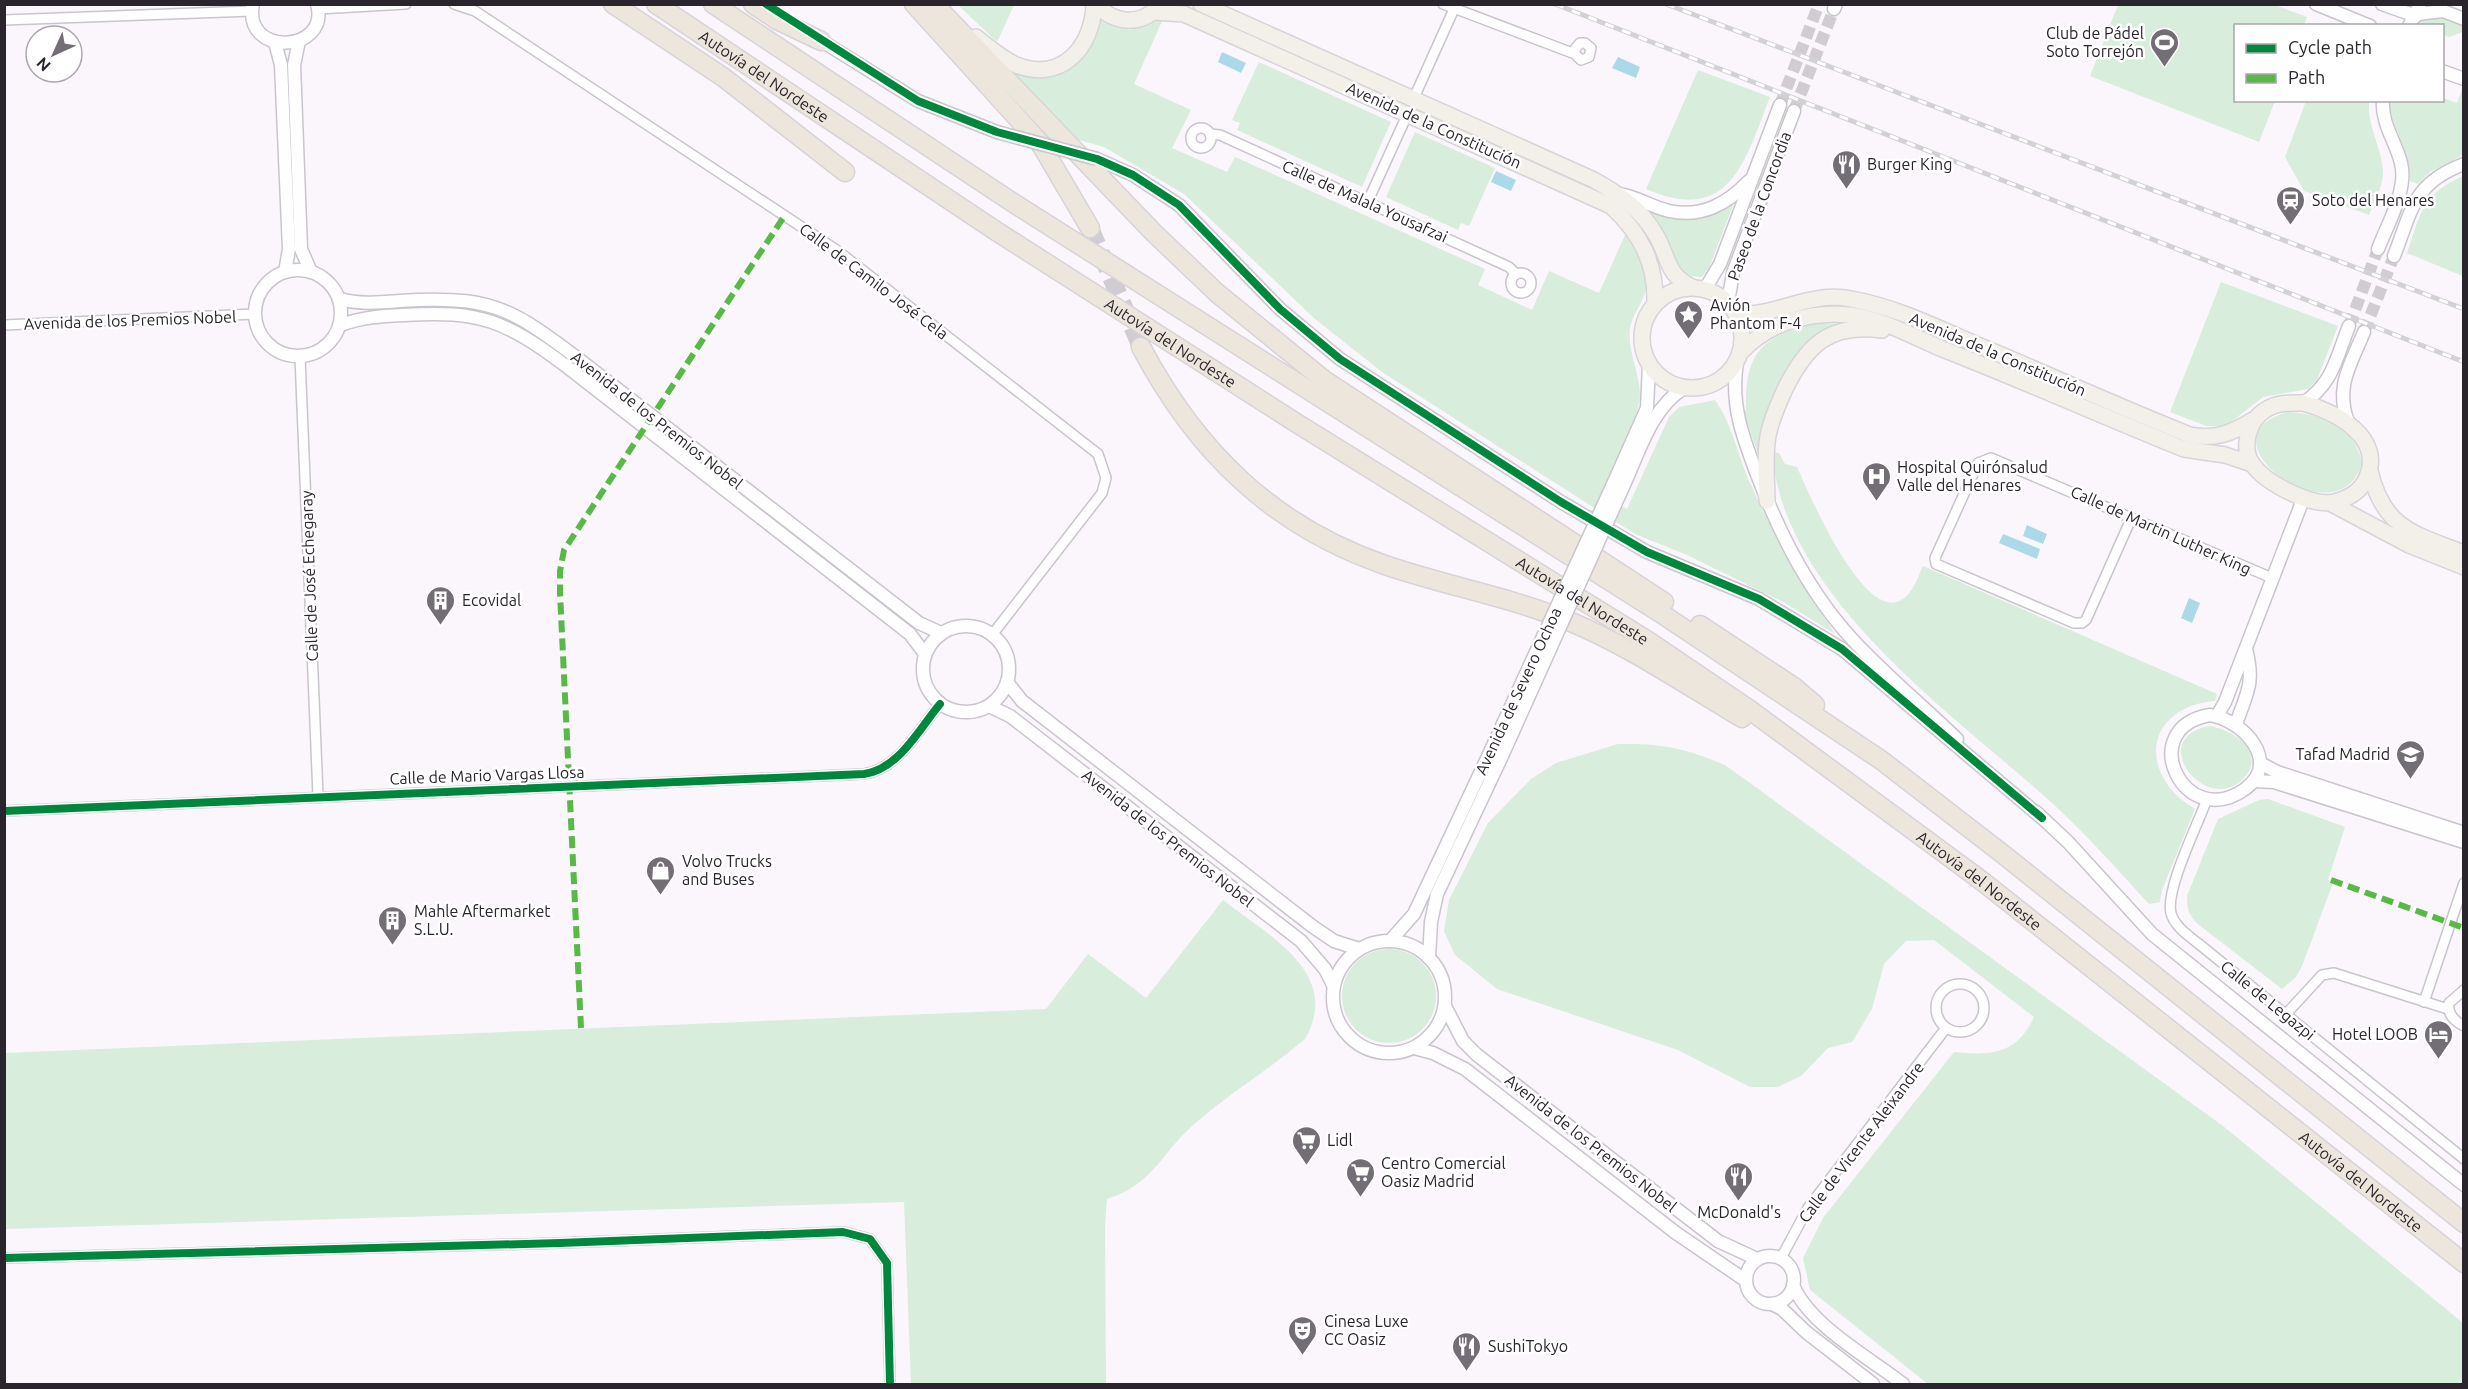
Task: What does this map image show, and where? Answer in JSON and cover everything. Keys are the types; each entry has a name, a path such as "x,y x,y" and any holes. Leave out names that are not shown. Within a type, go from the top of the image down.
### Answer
{"highway":[{"path":"613,4 723,77 845,172"},
{"name":"Autovía del Nordeste","path":"656,4 1006,237 1298,424 1648,641 1860,789 1982,881 2463,1263"},
{"name":"Autovía del Nordeste","path":"714,4 1015,204 1665,616 1881,760 2004,855 2463,1224"},
{"path":"753,4 777,20 821,41"},
{"path":"914,4 1040,142 1090,228"},
{"path":"934,4 1154,232 1217,293 1324,380 1794,687 1881,760"},
{"path":"1141,346 1161,384 1216,457 1252,492 1291,521 1339,548 1386,566 1516,602 1573,622 1638,656 1860,789"}],"main road":[{"path":"940,4 992,51 1016,65 1041,69 1066,63 1084,46 1092,27 1094,4"},
{"path":"1094,4 1106,15 1122,21 1138,20 1157,8"},
{"name":"Avenida de la Constitución","path":"1201,4 1611,206 1631,227 1650,258 1655,303"},
{"name":"Avenida de la Constitución","path":"1157,8 1184,14 1594,180 1619,194 1642,216 1656,234 1672,274 1698,288"},
{"path":"1698,288 1732,307 1743,336 1739,357 1728,374 1701,388 1684,388 1662,378 1649,365 1643,351 1641,336 1644,320 1655,303 1670,292 1698,288"},
{"name":"Avenida de la Constitución","path":"1732,307 1749,315 1760,314 1804,299 1831,296 1853,299 1884,307 1934,326 2190,435 2206,438 2221,436 2253,420"},
{"name":"Avenida de la Constitución","path":"1739,357 1762,333 1784,322 1808,317 1852,316 1900,332 2184,448 2225,455 2252,464"},
{"path":"1767,501 1765,465 1768,435 1774,412 1803,356 1815,344 1844,330 1876,329 1900,332"},
{"path":"2463,553 2393,520 2378,498 2370,471 2372,457 2364,439 2348,422 2325,409 2303,403 2281,404 2266,409 2253,420 2247,435 2247,452 2252,464 2269,480 2304,497 2330,503 2409,545 2463,567"},
{"path":"2330,503 2344,500 2356,492 2370,471"}],"street":[{"path":"4,20 253,8 259,32 275,42 288,44 299,41 313,29 317,7 406,4"},
{"name":"Calle de Camilo José Cela","path":"454,4 475,11 838,250 1098,454 1106,478 1102,493 992,635"},
{"path":"766,4 821,41 918,100 997,132 1097,159 1133,175 1179,205 1280,309 1340,358 1571,508 1647,552 1759,599 1842,649 2042,818"},
{"path":"1443,4 1575,54"},
{"path":"2316,4 2365,24"},
{"path":"2382,4 2416,15 2443,11 2463,19"},
{"path":"1368,201 1454,9"},
{"path":"299,41 294,65 301,249 311,272"},
{"path":"275,42 281,65 288,238 285,272"},
{"path":"2444,72 2463,80"},
{"path":"2378,249 2401,188 2402,166 2386,125 2383,102"},
{"name":"Paseo de la Concordia","path":"1698,288 1720,264 1780,105"},
{"name":"Paseo de la Concordia","path":"1732,307 1733,273 1794,111"},
{"name":"Calle de Malala Yousafzai","path":"1210,134 1220,135 1368,201 1509,267 1516,274"},
{"path":"2394,256 2419,194 2444,172 2463,164"},
{"path":"1619,194 1632,196 1668,210 1695,213 1727,201 1752,178"},
{"path":"285,272 311,272 326,280 339,299 341,325 326,347 314,354 300,357 288,356 274,350 257,328 255,315 262,290 271,279 285,272"},
{"name":"Avenida de los Premios Nobel","path":"339,299 361,303 465,300 498,306 520,318 576,357 919,623 941,633"},
{"name":"Avenida de los Premios Nobel","path":"341,325 361,318 441,313 464,314 490,320 513,329 550,354 910,634 925,654"},
{"name":"Avenida de los Premios Nobel","path":"4,325 255,315"},
{"path":"2303,403 2319,393 2328,380 2349,326"},
{"path":"2348,422 2341,403 2344,385 2364,332"},
{"name":"Calle de José Echegaray","path":"300,357 318,796"},
{"path":"1739,357 1734,404 1741,434 1767,501 1815,593 1851,638 2068,842 2152,934 2463,1185"},
{"name":"Avenida de Severo Ochoa","path":"1430,958 1431,922 1437,894 1496,753 1618,485 1647,408 1649,365"},
{"name":"Avenida de Severo Ochoa","path":"1618,485 1658,412 1670,397 1684,388"},
{"name":"Calle de Martin Luther King","path":"2132,519 2086,620 2082,623 2074,622 1936,564 1935,558 1978,463 1983,459 1991,458 2272,578"},
{"path":"2217,716 2225,702 2304,497"},
{"path":"967,626 992,635 1007,656 1007,682 1000,696 988,706 964,712 940,704 930,694 924,681 922,667 925,654 941,633 953,627 967,626"},
{"path":"2236,724 2251,682 2252,672 2246,649"},
{"name":"Avenida de los Premios Nobel","path":"1007,682 1022,700 1312,926 1334,941 1359,949"},
{"name":"Calle de Mario Vargas Llosa","path":"4,811 876,772 895,760 940,704"},
{"name":"Avenida de los Premios Nobel","path":"988,706 1010,716 1301,941 1325,969 1333,986"},
{"path":"2217,716 2236,724 2254,742 2260,763 2254,781 2235,795 2207,799 2189,790 2172,769 2171,753 2181,729 2199,717 2217,716"},
{"name":"Avenida de Severo Ochoa","path":"1390,941 1414,914 1496,753"},
{"path":"2260,763 2277,772 2463,833"},
{"path":"2254,781 2274,782 2463,842"},
{"name":"Calle de Legazpi","path":"2207,799 2172,890 2171,915 2181,928 2463,1159"},
{"path":"2424,1002 2463,883"},
{"path":"1390,941 1412,946 1430,958 1442,981 1445,1006 1439,1023 1429,1038 1414,1048 1394,1054 1373,1052 1360,1045 1340,1026 1333,1003 1333,986 1343,965 1359,949 1374,943 1390,941"},
{"path":"2286,1014 2322,975 2334,973 2448,1009"},
{"path":"1955,984 1973,988 1983,1004 1980,1022 1965,1032 1946,1028 1936,1014 1939,995 1955,984"},
{"path":"2463,990 2449,1003 2448,1009 2452,1017 2463,1026"},
{"name":"Avenida de los Premios Nobel","path":"1445,1006 1463,1041 1477,1055 1718,1241 1757,1259"},
{"name":"Calle de Vicente Aleixandre","path":"1780,1258 1808,1208 1946,1028"},
{"name":"Avenida de los Premios Nobel","path":"1414,1048 1433,1053 1465,1069 1676,1233 1745,1280"},
{"path":"4,1258 560,1244 843,1232 870,1239 887,1263 890,1384"},
{"path":"1873,1384 1806,1332 1782,1309 1753,1297 1748,1291 1745,1280 1747,1271 1757,1259 1768,1256 1780,1258 1792,1271 1793,1285 1804,1305 1904,1384"},
{"path":"1772,1304 1781,1301 1789,1294 1793,1285"}],"green space":[{"path":"958,5 1014,5 997,42"},
{"name":"Club de Pádel Soto Torrejón","path":"2118,5 2275,5 2307,17 2304,24 2234,24 2234,102 2275,102 2259,142 2090,76"},
{"path":"2438,17 2463,24 2463,32 2449,37 2444,35 2444,24 2418,24 2426,18"},
{"path":"1163,19 1134,84 1191,110 1172,148 1227,172 1235,157 1485,269 1478,285 1532,310 1549,271 1599,293 1626,233 1642,262 1646,277 1645,293 1630,328 1630,345 1640,396 1630,432 1600,495 1627,509 1669,417 1679,407 1715,400 1731,431 1746,475 1770,524 1801,580 1835,634 1785,603 1687,555 1635,534 1382,372 1315,319 1184,194 1104,147 1079,140 1010,71 1041,76 1068,69 1088,51 1095,37 1099,20 1130,30"},
{"path":"1259,62 1391,122 1362,187 1237,130 1240,123 1232,120"},
{"path":"1698,70 1770,97 1742,164 1730,180 1716,193 1698,199 1675,198 1646,189"},
{"path":"2462,89 2463,155 2430,172 2418,184 2410,181 2408,160 2389,102 2444,102 2444,98 2457,103"},
{"path":"2306,102 2369,102 2370,119 2380,152 2383,176 2369,215 2304,191 2285,157"},
{"path":"1415,132 1495,168 1469,226 1461,223 1458,230 1386,197"},
{"path":"2463,176 2463,276 2407,253 2424,207 2438,190"},
{"path":"1734,203 1709,268 1702,277 1688,276 1676,266 1672,252 1647,209 1703,216"},
{"path":"2221,282 2338,326 2317,380 2308,389 2263,397 2226,426 2206,426 2170,412"},
{"path":"1820,323 1841,324 1811,338 1792,363 1758,454 1743,411 1746,410 1746,390 1754,359 1761,348 1771,340 1801,327"},
{"path":"2288,412 2324,419 2335,424 2352,439 2362,462 2349,484 2328,492 2304,489 2281,478 2264,461 2256,442 2263,425"},
{"path":"1772,452 1779,453 1785,464 1797,467 1824,524 1852,571 1867,589 1883,600 1897,602 1907,596 1923,566 2217,694 2215,701 2191,706 2174,716 2162,729 2157,744 2157,761 2164,779 2176,795 2195,809 2162,890 2160,902 2149,904 2064,814 1922,690 1878,648 1839,603 1806,555 1783,505"},
{"path":"2209,726 2237,737 2250,752 2252,760 2250,769 2243,779 2228,788 2213,788 2199,782 2188,771 2182,758 2182,745 2191,734"},
{"path":"1618,744 1648,744 1673,748 1698,754 1725,765 2223,1126 2463,1323 2463,1384 1928,1384 1810,1290 1803,1258 1823,1218 1954,1052 1980,1053 2002,1050 2020,1039 2034,1017 1934,940 1906,941 1884,964 1872,1009 1852,1042 1828,1048 1801,1076 1778,1087 1750,1087 1678,1050 1497,989 1455,955 1444,931 1449,900 1488,823 1531,779 1556,763"},
{"path":"2268,799 2345,827 2328,880 2333,883 2302,966 2296,977 2282,989 2199,925 2191,916 2187,901 2218,819 2259,800"},
{"path":"1223,900 1260,927 1295,958 1307,975 1314,994 1314,1016 1305,1039 1199,1120 1136,1185 1107,1199 1105,1226 1106,1384 911,1384 904,1202 5,1229 5,1053 1046,1009 1088,954 1146,998"},
{"path":"1380,949 1398,949 1423,962 1433,978 1436,996 1433,1014 1423,1030 1398,1043 1380,1043 1355,1030 1342,1005 1342,987 1355,962"}],"water":[{"path":"1222,52 1246,63 1241,73 1218,62"},
{"path":"1618,57 1640,67 1636,78 1612,68"},
{"path":"1496,171 1516,180 1511,191 1491,182"},
{"path":"2027,525 2047,534 2043,544 2023,536"},
{"path":"2003,534 2040,549 2037,559 1999,543"},
{"path":"2189,598 2200,603 2192,623 2181,618"}],"tunnel":[{"path":"1780,105 1819,4"},
{"path":"1794,111 1834,9"},
{"path":"1090,228 1141,347"},
{"path":"2349,326 2378,249"},
{"path":"2364,332 2394,256"}],"railway":[{"path":"1555,4 2464,362"},
{"path":"1666,4 2464,309"}],"marked path":[{"path":"581,1028 560,593 560,571 564,550 785,215"},
{"path":"2331,880 2464,928"}],"cycle path":[{"path":"766,4 918,101 997,132 1097,159 1133,175 1179,205 1280,309 1340,359 1561,502 1647,552 1759,599 1842,649 2042,818"},
{"path":"4,811 864,774 876,771 898,756 940,704"},
{"path":"4,1258 560,1243 843,1232 870,1239 887,1263 890,1384"}],"place":[{"name":"Club de Pádel Soto Torrejón","path":"2165,68"},
{"name":"Burger King","path":"1846,190"},
{"name":"Soto del Henares","path":"2291,226"},
{"name":"Avión Phantom F-4","path":"1689,340"},
{"name":"Hospital Quirónsalud Valle del Henares","path":"1876,502"},
{"name":"Ecovidal","path":"441,626"},
{"name":"Tafad Madrid","path":"2411,780"},
{"name":"Volvo Trucks and Buses","path":"661,896"},
{"name":"Mahle Aftermarket S.L.U.","path":"393,946"},
{"name":"Hotel LOOB","path":"2439,1060"},
{"name":"Lidl","path":"1306,1166"},
{"name":"Centro Comercial Oasiz Madrid","path":"1360,1198"},
{"name":"McDonald's","path":"1739,1202"},
{"name":"Cinesa Luxe CC Oasiz","path":"1303,1356"},
{"name":"SushiTokyo","path":"1467,1372"}]}
